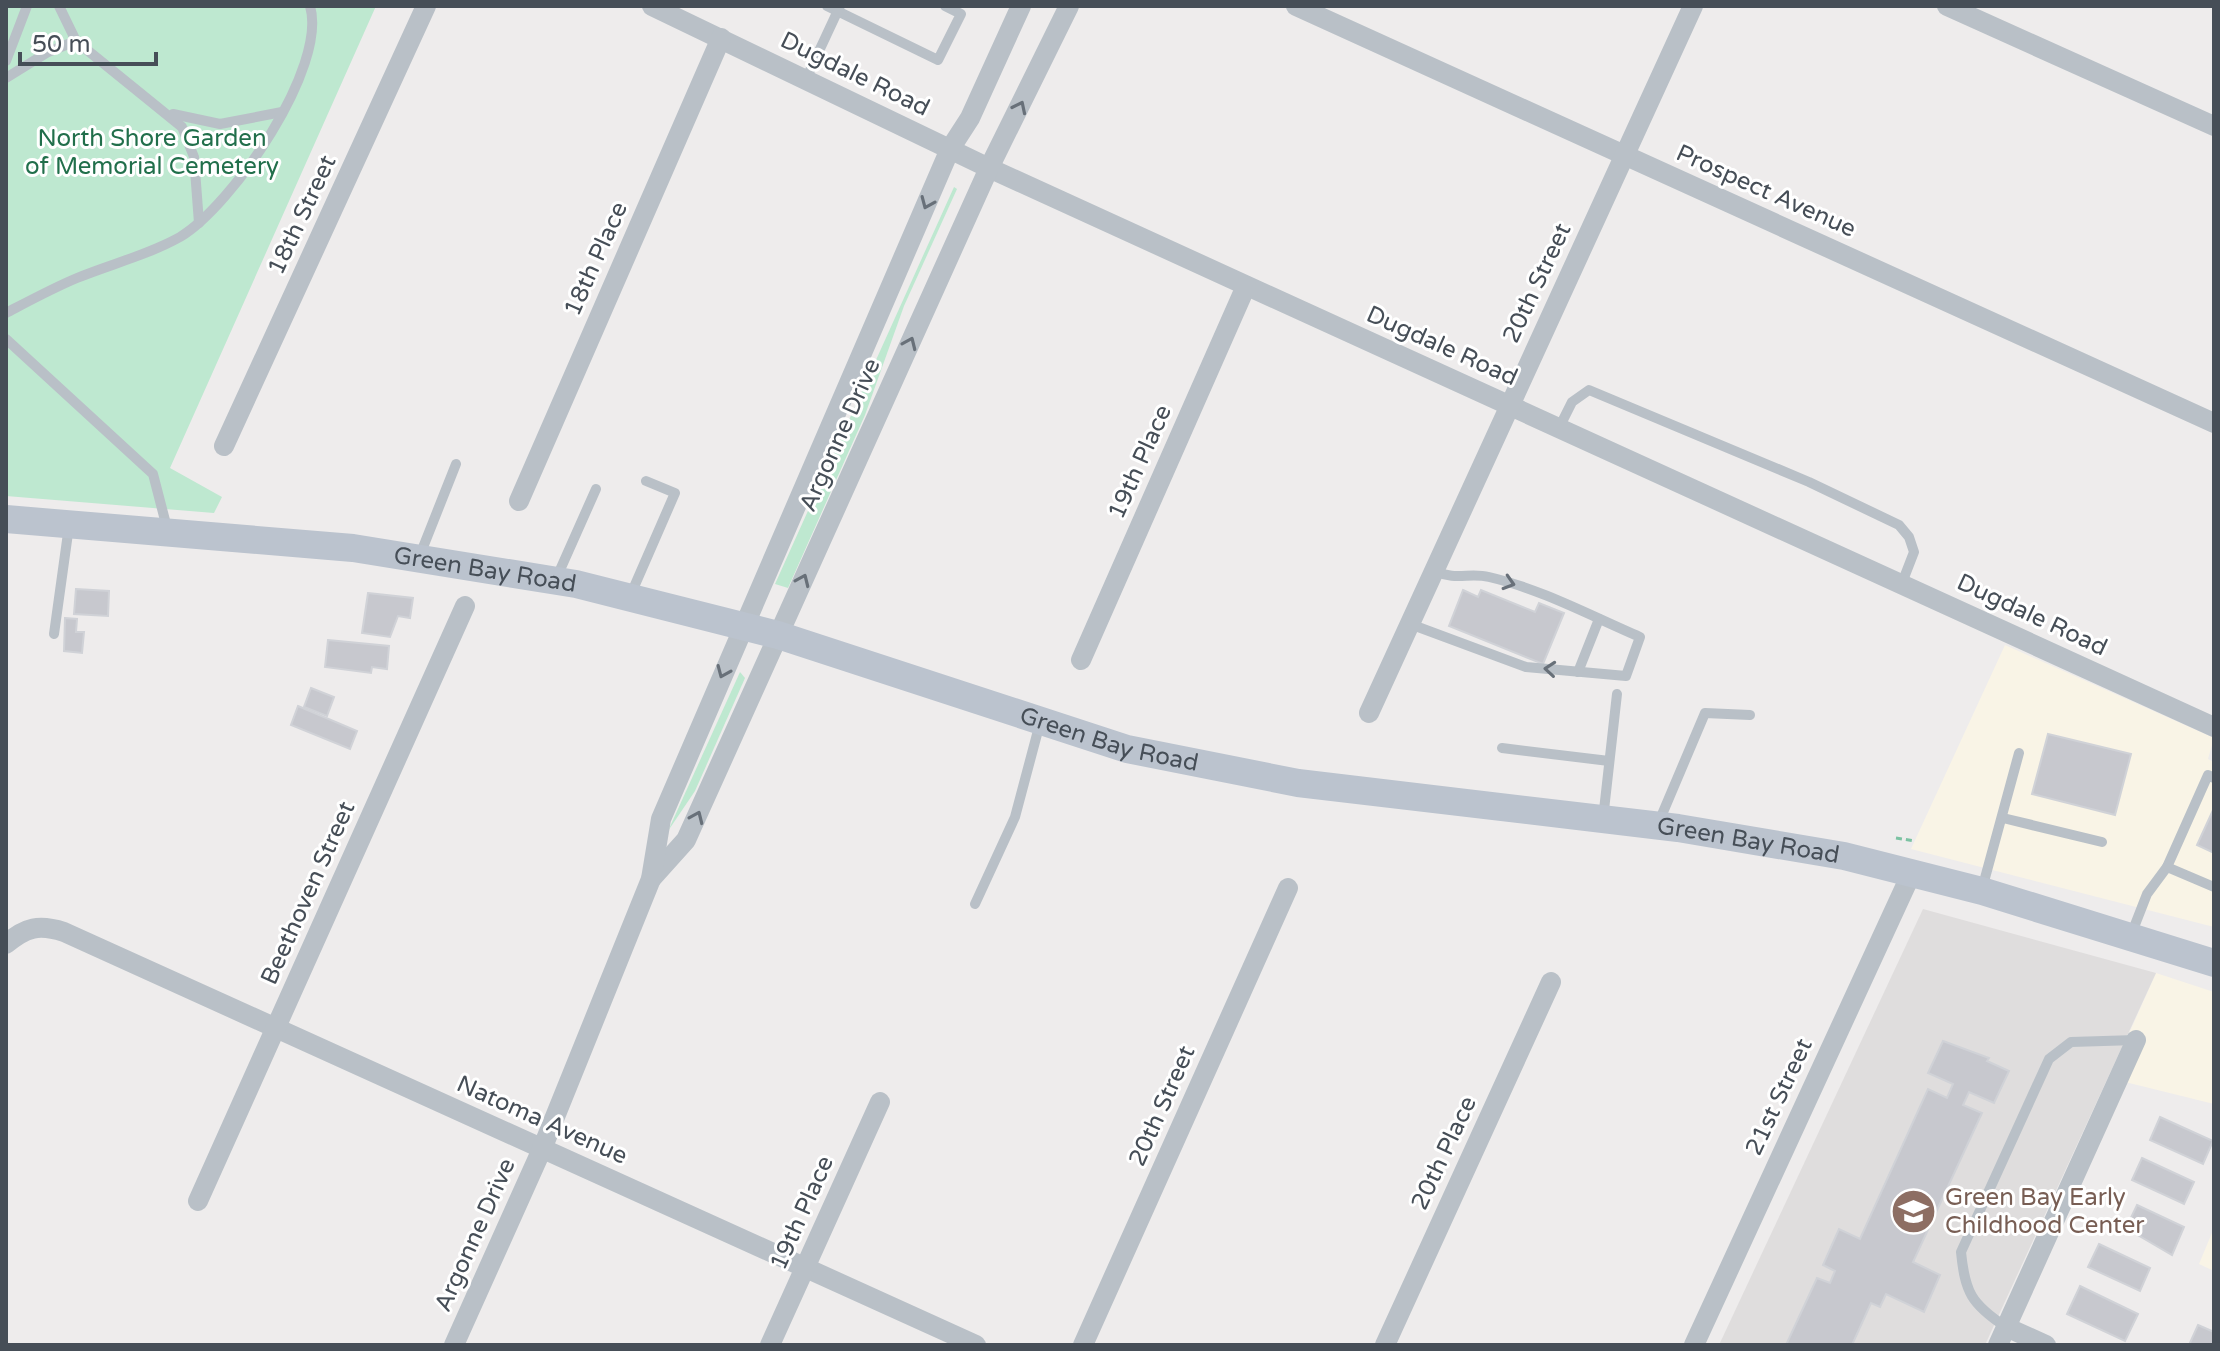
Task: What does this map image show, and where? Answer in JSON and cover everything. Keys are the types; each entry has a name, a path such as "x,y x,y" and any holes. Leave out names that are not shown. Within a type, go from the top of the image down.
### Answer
{"main road":[{"name":"Green Bay Road","path":"6,519 167,530 419,557 631,596 778,635 1127,749 1253,777 1773,842 1912,872 1982,891 2214,963"}],"street":[{"name":"18th Street","path":"224,446 426,6"},
{"name":"Argonne Drive","path":"454,1345 542,1149 651,879 661,819 743,625 950,149 970,118 1021,6"},
{"name":"Argonne Drive","path":"651,879 686,840 989,168 1069,6"},
{"name":"Prospect Avenue","path":"1296,6 2214,423"},
{"name":"20th Street","path":"1369,713 1693,6"},
{"path":"1947,6 2214,126"},
{"name":"Dugdale Road","path":"663,8 989,168 2214,727"},
{"name":"18th Place","path":"519,501 721,38"},
{"name":"19th Place","path":"1081,660 1246,286"},
{"name":"Beethoven Street","path":"198,1201 465,606"},
{"name":"21st Street","path":"1694,1345 1912,872"},
{"name":"20th Street","path":"1083,1345 1288,888"},
{"name":"Natoma Avenue","path":"6,944 21,931 41,925 87,943 976,1345"},
{"name":"20th Place","path":"1385,1345 1551,982"},
{"path":"2046,1345 2002,1336 2136,1040"},
{"name":"19th Place","path":"770,1345 880,1102"}],"lane":[{"path":"6,61 27,6"},
{"path":"59,6 76,41 182,127 194,157 199,223"},
{"path":"6,313 78,278 152,250 199,223 243,172 282,112 309,58 313,36 310,6"},
{"path":"806,79 835,8 938,60 961,14 945,6"},
{"path":"6,78 36,58 76,41"},
{"path":"167,112 220,124 282,112"},
{"path":"6,339 153,474 167,530"},
{"path":"1559,428 1572,402 1589,390 1809,482 1899,525 1909,537 1914,552 1902,583"},
{"path":"419,557 427,529 456,464"},
{"path":"631,596 675,493 646,481"},
{"path":"555,581 596,489"},
{"path":"54,634 69,524"},
{"path":"1410,624 1526,667 1626,676 1640,637 1484,575 1460,579 1434,571"},
{"path":"1578,672 1599,619"},
{"path":"1603,819 1617,694"},
{"path":"1657,826 1705,713 1750,715"},
{"path":"975,904 1015,817 1040,721"},
{"path":"1502,748 1609,761"},
{"path":"1982,891 2019,753"},
{"path":"2130,937 2147,894 2167,867 2208,775 2214,778"},
{"path":"2003,818 2102,842"},
{"path":"2167,867 2214,887"},
{"path":"2002,1336 1964,1286 1961,1252 2049,1059 2071,1042 2136,1040"}],"path":[{"path":"1896,838 1915,841"}],"shaded area":[{"path":"2005,645 2214,738 2208,759 2214,762 2214,927 1911,849"},
{"name":"Green Bay Early Childhood Center","path":"1923,909 2156,973 1985,1345 1719,1345"},
{"path":"2156,973 2214,992 2214,1104 2109,1078"},
{"path":"2214,1228 2214,1271 2199,1264"}],"green space":[{"name":"North Shore Garden of Memorial Cemetery","path":"6,6 376,6 170,468 222,497 214,513 6,496"},
{"path":"954,187 957,189 904,306 865,415 788,588 775,584"},
{"path":"740,672 745,678 695,791 668,831"}],"building":[{"path":"76,589 109,591 108,616 74,614"},
{"path":"1463,590 1478,597 1481,590 1535,612 1539,603 1564,613 1543,664 1449,626"},
{"path":"368,593 413,598 410,618 398,616 390,637 362,633"},
{"path":"65,618 77,619 76,632 84,632 82,653 64,651"},
{"path":"328,640 389,646 387,669 372,667 371,673 325,667"},
{"path":"311,688 334,697 327,716 304,707"},
{"path":"298,706 357,731 350,749 291,725"},
{"path":"2048,734 2131,754 2115,815 2032,794"},
{"path":"2214,808 2214,853 2197,845"},
{"path":"1943,1041 1989,1058 1987,1061 2009,1071 1994,1103 1969,1092 1963,1105 1982,1113 1913,1262 1940,1275 1924,1312 1886,1294 1880,1307 1871,1303 1852,1345 1786,1345 1817,1278 1830,1283 1835,1271 1823,1265 1839,1229 1860,1239 1928,1089 1947,1098 1953,1084 1928,1073"},
{"path":"2160,1117 2213,1141 2203,1164 2150,1140"},
{"path":"2142,1158 2194,1182 2184,1204 2132,1180"},
{"path":"2137,1205 2184,1227 2172,1255 2126,1228"},
{"path":"2099,1244 2150,1268 2140,1291 2088,1267"},
{"path":"2080,1286 2138,1314 2125,1341 2067,1314"},
{"path":"2198,1325 2214,1332 2214,1345 2189,1345"}],"place":[{"name":"Green Bay Early Childhood Center","path":"1914,1211"}]}
